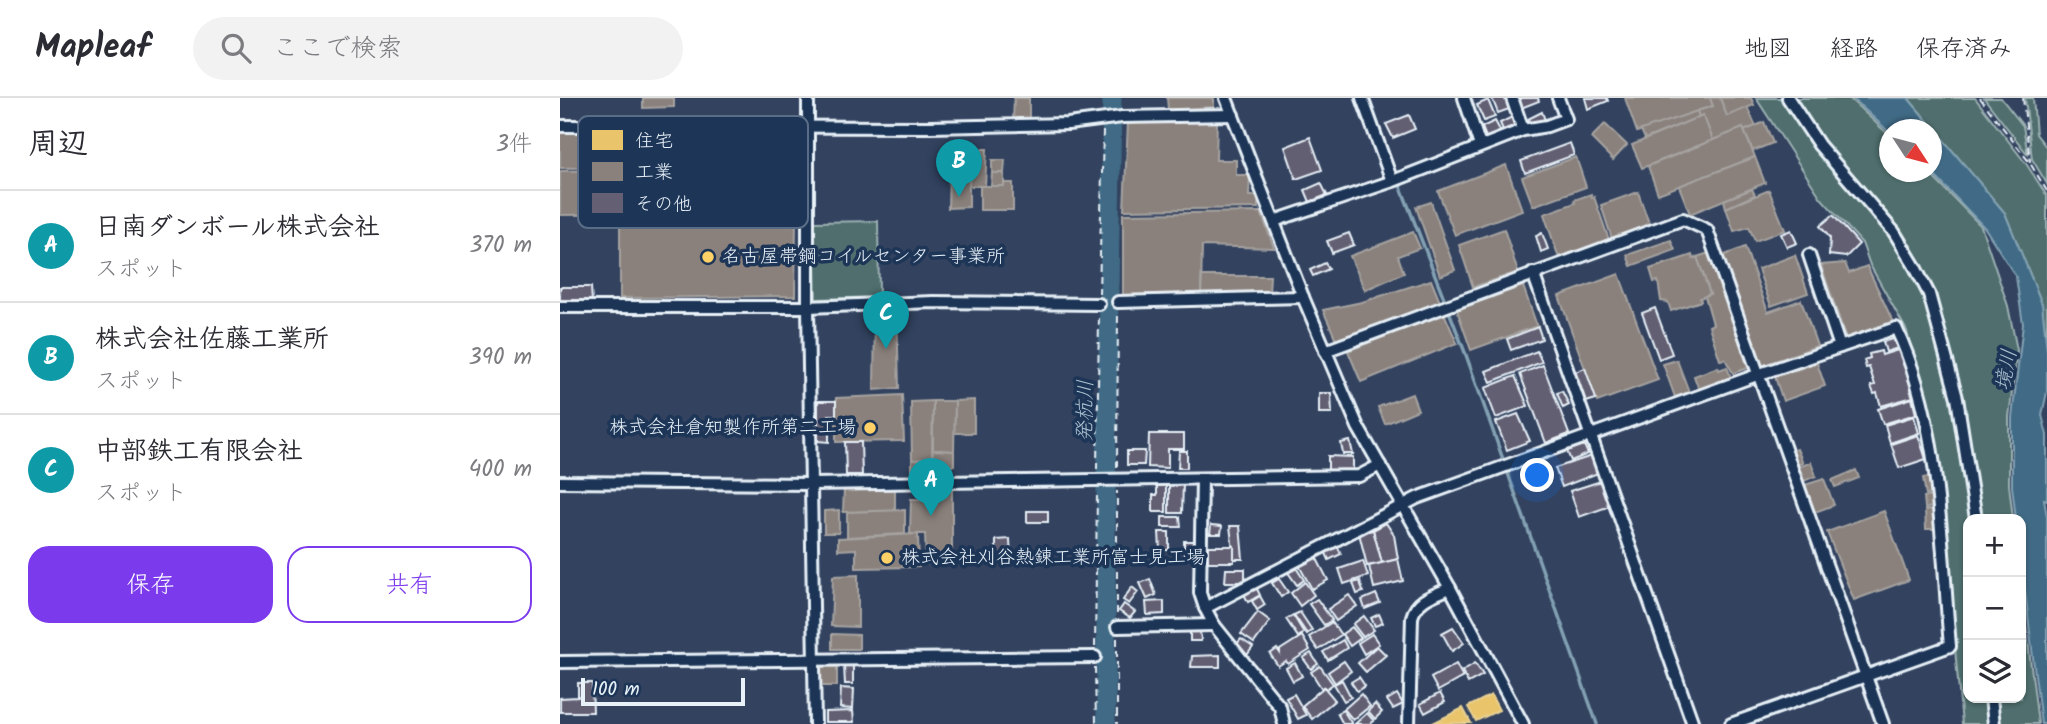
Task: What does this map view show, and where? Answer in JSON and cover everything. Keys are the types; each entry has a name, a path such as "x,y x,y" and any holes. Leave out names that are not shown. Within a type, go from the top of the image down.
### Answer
{"street":[{"path":"807,116 808,98"},
{"path":"1226,98 1303,297 1358,426 1523,724"},
{"path":"1362,98 1396,179"},
{"path":"1464,98 1480,146"},
{"path":"1512,98 1523,130"},
{"path":"1274,221 1396,179 1523,130 1566,119 1558,98"},
{"path":"1788,98 1819,145 1894,232 1928,294 1956,398 1975,514"},
{"path":"808,128 1068,124 1122,117 1233,115"},
{"path":"560,127 578,127"},
{"path":"1325,351 1683,219 1707,230 1883,724"},
{"path":"808,228 816,724"},
{"path":"1809,255 1840,347"},
{"path":"1533,273 1693,724"},
{"path":"1118,302 1303,297"},
{"path":"560,307 808,307 933,302 1099,304"},
{"path":"1205,608 1418,498 1757,375 1896,328 1906,350 1921,402 1934,469 1950,646 1731,724"},
{"path":"560,482 812,484 1359,476 1380,465"},
{"path":"1202,479 1200,593 1205,608 1214,625 1280,707 1284,724"},
{"path":"1409,724 1412,617 1415,607 1450,588"},
{"path":"1116,627 1214,625"},
{"path":"560,662 1095,657"},
{"path":"1992,703 1994,724"}],"path":[{"path":"1980,98 2030,163 2047,191"},
{"path":"2023,98 2030,163"},
{"path":"1096,724 1099,304 1104,120"},
{"path":"1117,724 1118,302"}],"green space":[{"path":"1756,98 1849,98 1879,126 1879,182 1938,182 1981,226 2008,306 2017,350 2009,417 2009,485 2012,514 1963,514 1963,703 2026,703 2026,625 2038,724 1962,724 1949,585 1929,426 1907,331 1870,265 1862,243 1821,198"},
{"path":"1908,98 1975,98 2027,165 2047,196 2047,351 2042,304 2005,213 1942,138 1942,119 1926,119"},
{"path":"1984,98 2001,98 2023,126 2028,155"},
{"path":"2025,98 2033,98 2036,134 2047,148 2047,184 2032,159"},
{"path":"878,221 879,297 816,299 814,222"}],"water":[{"path":"1852,98 1908,98 1926,119 1879,119 1879,123"},
{"path":"1942,138 2005,213 2042,304 2047,351 2047,392 2042,415 2047,435 2047,500 2044,499 2047,517 2047,724 2041,724 2026,599 2026,514 2015,514 2012,486 2012,418 2023,324 2016,277 1985,228 1941,182"}],"building: 住宅":[{"path":"1491,695 1499,710 1476,721 1468,707"},
{"path":"1463,708 1471,723 1431,724"}],"building: 工業":[{"path":"643,98 674,98 674,107 643,108"},
{"path":"1014,98 1029,98 1029,120 1013,121"},
{"path":"1167,98 1214,98 1214,107 1168,110"},
{"path":"1625,98 1710,98 1713,106 1637,132"},
{"path":"1710,98 1720,98 1727,116 1747,107 1756,126 1744,131 1743,128 1713,140 1703,115 1699,117 1697,111 1713,106"},
{"path":"1720,98 1751,98 1754,105 1727,116"},
{"path":"1697,111 1699,117 1645,139 1641,130"},
{"path":"1703,115 1713,140 1642,168 1632,145"},
{"path":"1217,120 1216,160 1236,160 1236,175 1250,175 1249,196 1258,196 1258,208 1124,210 1128,122"},
{"path":"1764,122 1773,143 1753,151 1744,131"},
{"path":"1605,124 1627,145 1613,160 1591,138"},
{"path":"1743,128 1755,157 1658,194 1648,166"},
{"path":"560,132 578,132 578,168 560,168"},
{"path":"970,149 987,149 985,186 969,186"},
{"path":"1576,157 1586,187 1533,206 1522,177"},
{"path":"1755,157 1765,183 1690,214 1679,186"},
{"path":"992,160 1005,160 1004,173 992,173"},
{"path":"1506,165 1522,210 1455,235 1438,191"},
{"path":"560,171 578,171 578,215 560,215"},
{"path":"969,173 969,207 948,208 949,174"},
{"path":"992,173 1004,173 1004,186 991,186"},
{"path":"1004,183 1013,183 1013,210 980,210 980,186 1004,186"},
{"path":"1752,189 1755,195 1726,208 1724,200"},
{"path":"1769,190 1785,230 1755,241 1749,227 1734,231 1726,208"},
{"path":"1638,192 1650,226 1612,239 1601,205"},
{"path":"1591,194 1609,240 1559,258 1544,214"},
{"path":"1431,202 1455,270 1440,276 1416,207"},
{"path":"1261,212 1274,248 1202,246 1201,294 1123,295 1123,214"},
{"name":"名古屋帯鋼コイルセンター事業所","path":"620,228 796,228 795,296 620,298"},
{"path":"1504,229 1518,272 1473,287 1459,245"},
{"path":"1413,232 1420,248 1398,256 1404,273 1365,290 1350,256"},
{"path":"1671,240 1675,250 1631,266 1627,255"},
{"path":"1745,247 1768,312 1801,300 1817,346 1761,366 1722,256"},
{"path":"1709,253 1748,368 1733,373 1725,359 1720,360 1709,326 1713,324 1705,296 1710,294 1697,257"},
{"path":"1692,255 1693,259 1697,257 1710,294 1700,298 1701,301 1671,311 1668,302 1661,301 1658,281 1654,282 1650,269"},
{"path":"1795,255 1808,293 1771,306 1758,269"},
{"path":"1845,263 1849,273 1867,266 1894,324 1847,341 1821,265"},
{"path":"1619,274 1658,380 1597,402 1559,296"},
{"path":"1202,276 1270,276 1269,294 1201,294"},
{"path":"1431,280 1440,302 1337,342 1323,310 1362,302"},
{"path":"1523,286 1537,326 1471,350 1457,310"},
{"path":"897,309 899,388 874,390 875,310"},
{"path":"1444,313 1457,343 1361,382 1348,351"},
{"path":"1677,360 1689,392 1675,397 1663,364"},
{"path":"1817,363 1825,386 1783,401 1775,377"},
{"path":"1718,367 1719,370 1727,367 1731,378 1699,390 1694,376"},
{"path":"1412,394 1418,410 1385,424 1378,407"},
{"name":"株式会社倉知製作所第二工場","path":"902,395 904,441 836,442 836,398"},
{"path":"974,400 974,433 954,433 955,401"},
{"path":"933,401 955,401 954,451 933,450"},
{"path":"933,401 932,459 912,460 911,402"},
{"path":"1797,449 1803,463 1797,465 1791,451"},
{"path":"933,450 954,451 954,465 934,474 912,474 912,460 932,459"},
{"path":"1811,462 1816,476 1804,481 1799,467"},
{"path":"1856,470 1859,478 1835,487 1832,480"},
{"path":"1933,476 1936,494 1926,495 1923,478"},
{"path":"1824,479 1834,505 1815,512 1805,485"},
{"path":"895,487 895,511 843,512 844,488"},
{"path":"931,491 952,491 952,565 926,564 925,534 910,534 911,499 930,499"},
{"path":"1935,496 1936,507 1925,508 1924,497"},
{"path":"1936,509 1938,529 1926,529 1925,510"},
{"path":"839,510 839,533 824,533 824,511"},
{"path":"905,510 905,534 847,537 847,512"},
{"path":"1884,511 1909,580 1854,600 1827,532"},
{"name":"株式会社刈谷熱錬工業所富士見工場","path":"918,534 919,567 856,568 856,549 838,550 838,538"},
{"path":"858,575 858,627 831,626 833,576"},
{"path":"832,634 859,635 859,649 832,649"},
{"path":"821,667 837,667 837,686 821,686"}],"building: その他":[{"path":"1492,98 1508,98 1512,108 1498,113"},
{"path":"1517,98 1538,98 1539,101 1521,108"},
{"path":"1585,98 1607,98 1608,101 1588,109"},
{"path":"1488,100 1495,117 1484,121 1477,105"},
{"path":"1542,112 1545,120 1531,126 1528,119"},
{"path":"1409,115 1415,129 1393,138 1386,124"},
{"path":"1512,117 1516,125 1503,130 1500,123"},
{"path":"1495,121 1502,134 1487,140 1482,127"},
{"path":"1310,137 1322,170 1296,179 1285,147"},
{"path":"1570,143 1574,155 1525,173 1521,161"},
{"path":"1321,183 1327,195 1310,202 1305,190"},
{"path":"1833,215 1859,244 1846,257 1829,255 1830,238 1820,226"},
{"path":"1791,230 1797,243 1787,247 1781,234"},
{"path":"1349,233 1354,245 1332,253 1327,241"},
{"path":"1542,233 1548,249 1541,252 1536,236"},
{"path":"1325,263 1329,269 1313,276 1310,270"},
{"path":"560,287 591,287 592,302 560,303"},
{"path":"1655,308 1672,354 1659,359 1642,313"},
{"path":"1538,327 1542,339 1511,350 1507,339"},
{"path":"1895,338 1898,348 1886,352 1883,342"},
{"path":"1901,349 1913,397 1881,406 1877,393 1874,394 1871,386 1875,385 1864,360 1870,358 1869,354 1881,351 1882,355"},
{"path":"1537,351 1542,362 1491,382 1486,371"},
{"path":"1543,365 1569,434 1546,443 1520,374"},
{"path":"1585,368 1596,399 1586,402 1575,372"},
{"path":"1515,376 1528,406 1496,418 1485,388"},
{"path":"1562,391 1569,405 1563,408 1557,393"},
{"path":"1319,393 1331,393 1332,413 1319,413"},
{"path":"1912,398 1916,414 1883,424 1878,409"},
{"path":"818,401 836,401 836,415 829,415 829,442 818,441"},
{"path":"1518,414 1530,441 1507,450 1496,422"},
{"path":"1914,416 1919,433 1890,443 1885,425"},
{"path":"1149,434 1184,434 1184,449 1168,449 1168,468 1148,467"},
{"path":"1918,435 1926,459 1899,468 1891,444"},
{"path":"1350,441 1353,454 1343,454 1341,443"},
{"path":"845,442 861,442 862,475 846,475"},
{"path":"1584,445 1588,454 1571,461 1567,451"},
{"path":"1127,451 1145,451 1144,465 1127,465"},
{"path":"1179,451 1187,451 1187,468 1178,468"},
{"path":"1328,456 1353,457 1353,472 1328,472"},
{"path":"1592,456 1598,473 1562,487 1555,468"},
{"path":"1601,481 1610,506 1579,517 1570,491"},
{"path":"1157,483 1166,483 1166,512 1153,512 1153,495 1157,495"},
{"path":"1169,484 1183,484 1182,513 1169,513"},
{"path":"1027,511 1048,511 1048,522 1027,522"},
{"path":"1162,517 1180,517 1181,527 1162,527"},
{"path":"1386,523 1394,535 1398,559 1382,563 1373,530"},
{"path":"1211,525 1222,526 1221,534 1210,534"},
{"path":"1230,526 1240,526 1243,559 1234,559"},
{"path":"1373,530 1382,563 1367,566 1359,533"},
{"path":"1159,532 1169,532 1169,550 1160,550"},
{"path":"1010,539 1011,563 996,563 996,540"},
{"path":"1184,541 1198,541 1197,558 1184,558"},
{"path":"1337,545 1341,554 1329,560 1325,551"},
{"path":"1208,546 1234,546 1234,562 1208,562"},
{"path":"1315,555 1328,580 1312,589 1298,564"},
{"path":"1398,559 1403,581 1374,588 1369,566"},
{"path":"1363,561 1368,576 1344,584 1339,569"},
{"path":"1295,566 1304,580 1297,585 1287,571"},
{"path":"1226,569 1245,569 1245,582 1225,582"},
{"path":"1150,579 1156,595 1147,599 1140,583"},
{"path":"1279,579 1288,592 1281,597 1272,583"},
{"path":"1360,581 1363,592 1357,594 1353,583"},
{"path":"1305,582 1314,595 1300,606 1291,593"},
{"path":"1132,587 1138,592 1129,604 1123,600"},
{"path":"1256,587 1260,595 1248,602 1244,594"},
{"path":"1376,594 1380,603 1365,609 1362,600"},
{"path":"1349,595 1357,606 1336,621 1328,609"},
{"path":"1260,596 1265,605 1257,610 1252,601"},
{"path":"1317,599 1332,620 1324,625 1309,604"},
{"path":"1164,601 1164,614 1147,615 1146,602"},
{"path":"1124,604 1135,612 1130,618 1119,611"},
{"path":"1258,612 1270,621 1254,643 1241,634"},
{"path":"1300,612 1312,630 1307,634 1294,615"},
{"path":"1379,614 1383,623 1375,626 1371,618"},
{"path":"1293,615 1304,633 1298,637 1286,619"},
{"path":"1364,616 1374,630 1363,637 1353,624"},
{"path":"1332,622 1341,635 1318,650 1309,637"},
{"path":"1352,627 1361,638 1350,646 1342,634"},
{"path":"1453,627 1464,643 1452,651 1442,633"},
{"path":"1190,631 1200,631 1201,641 1190,641"},
{"path":"1372,634 1379,644 1364,654 1358,643"},
{"path":"1302,636 1310,650 1288,664 1286,661 1278,666 1270,654 1277,649 1280,653 1280,650"},
{"path":"1241,639 1253,647 1247,655 1235,646"},
{"path":"1343,640 1347,648 1328,660 1323,652"},
{"path":"1377,646 1386,655 1366,672 1358,663"},
{"path":"1311,653 1318,664 1311,669 1303,658"},
{"path":"1220,655 1220,667 1191,667 1192,656"},
{"path":"1344,661 1351,671 1335,683 1328,672"},
{"path":"1295,663 1302,676 1293,681 1286,668"},
{"path":"1475,663 1483,675 1468,683 1462,671"},
{"path":"1456,664 1463,677 1438,691 1431,678"},
{"path":"853,665 853,684 845,684 844,666"},
{"path":"1320,666 1333,684 1326,689 1322,689 1311,672"},
{"path":"1359,677 1365,686 1357,691 1351,682"},
{"path":"1342,680 1351,697 1344,701 1334,684"},
{"path":"578,683 592,683 593,712 560,712 560,698 578,697"},
{"path":"1324,687 1335,700 1312,719 1302,706"},
{"path":"841,688 854,689 853,709 840,708"},
{"path":"1440,693 1445,702 1425,713 1420,704"},
{"path":"1294,694 1306,715 1298,719 1286,698"},
{"path":"1361,694 1370,706 1353,720 1344,709"},
{"path":"1397,694 1403,704 1393,709 1387,700"},
{"path":"1375,704 1382,712 1375,719 1368,711"},
{"path":"1343,710 1352,724 1343,724 1337,713"},
{"path":"853,711 854,722 825,722 825,712"},
{"path":"1367,713 1374,721 1370,724 1355,724"}],"waterway":[{"name":"発杭川","path":"1106,724 1106,488 1112,98"},
{"path":"1369,98 1466,355 1597,724"}],"place":[{"name":"株式会社佐藤工業所","path":"959,197"},
{"name":"名古屋帯鋼コイルセンター事業所","path":"708,257"},
{"name":"中部鉄工有限会社","path":"886,349"},
{"name":"株式会社倉知製作所第二工場","path":"870,428"},
{"name":"日南ダンボール株式会社","path":"931,516"},
{"name":"株式会社刈谷熱錬工業所富士見工場","path":"887,558"}],"water label":[{"name":"境川","path":"2007,370"}]}
